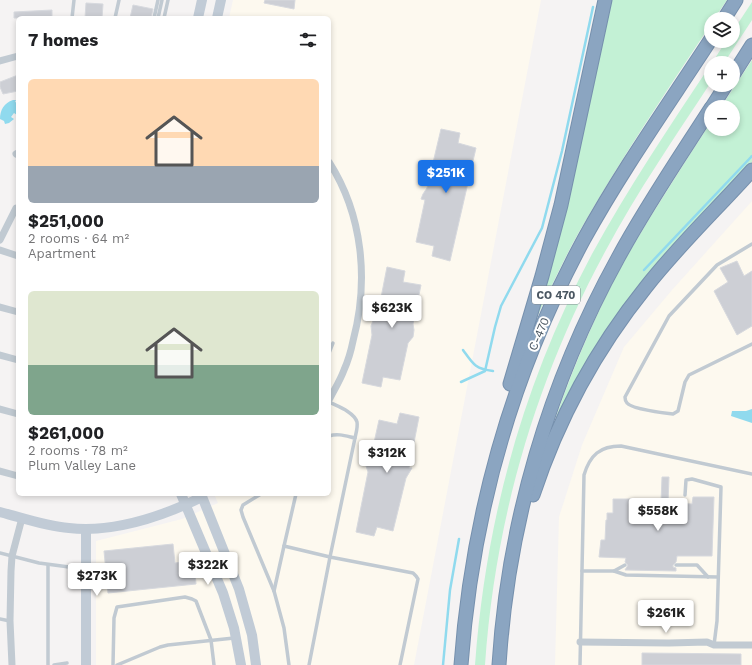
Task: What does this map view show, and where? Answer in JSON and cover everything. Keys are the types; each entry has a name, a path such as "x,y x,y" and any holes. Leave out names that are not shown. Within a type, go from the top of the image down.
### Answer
{"highway":[{"path":"490,479 491,452 556,226 572,159 605,0"},
{"path":"728,12 736,0"},
{"path":"740,63 752,45"},
{"name":"C-470","path":"461,665 469,582 478,533 490,479 504,428 523,373 546,316 567,273 610,195 705,48"},
{"name":"CO 470","path":"499,665 502,625 511,561 527,487 546,423 569,359 598,296 630,235 704,119"},
{"path":"502,625 509,607 520,545 534,493 555,436 583,379 611,334 645,287 752,170"}],"street":[{"path":"198,16 202,0"},
{"path":"217,16 221,0"},
{"path":"0,61 16,57"},
{"path":"331,166 346,195 355,223 361,254 362,280 360,310 351,351 345,370 331,397"},
{"path":"0,240 16,208"},
{"path":"0,250 16,255"},
{"path":"0,307 16,311"},
{"path":"0,355 16,359"},
{"path":"0,409 16,413"},
{"path":"0,471 16,475"},
{"path":"182,496 231,616 240,665"},
{"path":"0,512 59,527 86,529 134,523 159,516 186,505 202,496"},
{"path":"204,496 238,589 252,635 256,665"},
{"path":"12,665 10,621 12,556 22,518"},
{"path":"86,529 86,665"},
{"path":"580,642 668,644 706,642 714,644 752,645"}],"lane":[{"path":"72,16 74,0"},
{"path":"115,16 119,0"},
{"path":"154,16 158,0"},
{"path":"158,16 162,0"},
{"path":"164,16 168,0"},
{"path":"752,244 717,265 669,316 625,397 625,401 627,404 635,407 676,414 686,378 693,372 752,344"},
{"path":"331,348 333,343"},
{"path":"309,665 357,424 357,420 349,412 331,402"},
{"path":"331,435 342,434 355,438"},
{"path":"580,665 584,475 589,461 603,448 621,446 752,474"},
{"path":"685,495 686,480 692,479 721,487 717,621 714,644"},
{"path":"258,496 243,505 241,510 274,591 284,628 289,665"},
{"path":"274,591 296,496"},
{"path":"284,546 330,557 413,573 416,576 418,579 400,665"},
{"path":"0,553 48,565 69,568"},
{"path":"48,565 48,665"},
{"path":"614,571 625,565"},
{"path":"676,565 697,565 708,577"},
{"path":"582,571 614,571 626,575 718,577"},
{"path":"113,665 114,618 118,607 185,597 196,601 211,640 214,665"},
{"path":"0,619 10,621"},
{"path":"117,665 160,647 236,638"},
{"path":"54,665 66,663"}],"shaded area":[{"path":"233,0 541,0 414,665 96,665 96,541 182,519 218,503 215,496 331,496 331,16 229,16"},
{"path":"752,201 752,665 555,665 559,517 582,445 624,347 672,290"}],"green space":[{"path":"612,0 727,0 719,12 704,12 704,35 644,126 579,232 534,324"},
{"path":"752,2 752,20 740,38 740,20"},
{"path":"722,48 734,48 729,56 716,56"},
{"path":"752,60 752,162 661,261 558,417 556,417 580,353 619,271 650,218 704,133 704,136 740,136 740,100 726,100 731,92 740,92 740,78"},
{"path":"704,75 704,92 618,228 581,299 559,349 523,451 509,504 498,557 490,611 485,665 475,665 480,610 488,557 512,453 528,402 546,352 592,254 620,205"}],"water":[{"path":"16,100 16,114 14,113 11,117 14,119 5,124 4,121 0,119 1,113 3,107 10,101"},
{"path":"752,409 752,423 731,416 732,411 746,411"}],"building":[{"path":"265,0 295,0 294,9 264,3"},
{"path":"86,3 103,4 102,16 85,16"},
{"path":"133,5 153,9 151,16 130,16"},
{"path":"52,10 52,16 16,16 16,18 14,18 14,12"},
{"path":"16,76 16,91 3,94 0,87 0,82"},
{"path":"441,129 460,133 458,143 476,148 450,261 432,256 434,246 416,242 425,200 421,199 427,188"},
{"path":"737,261 744,276 752,271 752,326 737,335 714,291 728,282 720,268"},
{"path":"387,267 405,271 403,282 421,285 413,324 413,337 408,343 400,380 383,377 381,387 362,383 372,335 371,326 378,313"},
{"path":"400,413 419,417 409,468 412,468 406,478 393,531 377,527 374,536 356,532 368,472 366,466 367,461 370,461 379,420 397,424"},
{"path":"662,477 669,477 668,503 692,504 693,497 714,497 712,556 677,556 676,562 673,565 673,567 676,568 676,571 625,570 628,565 625,562 626,558 599,557 601,540 605,540 607,513 613,513 613,499 636,499 636,502 661,503"},
{"path":"173,544 175,563 194,561 196,584 108,593 104,551"},
{"path":"642,653 741,654 741,665 642,665"}],"waterway":[{"path":"461,382 485,371 501,306 542,228 562,151 593,7"},
{"path":"644,270 752,156"},
{"path":"463,350 475,365 482,369 493,371"},
{"path":"443,665 450,590 459,539"}]}
